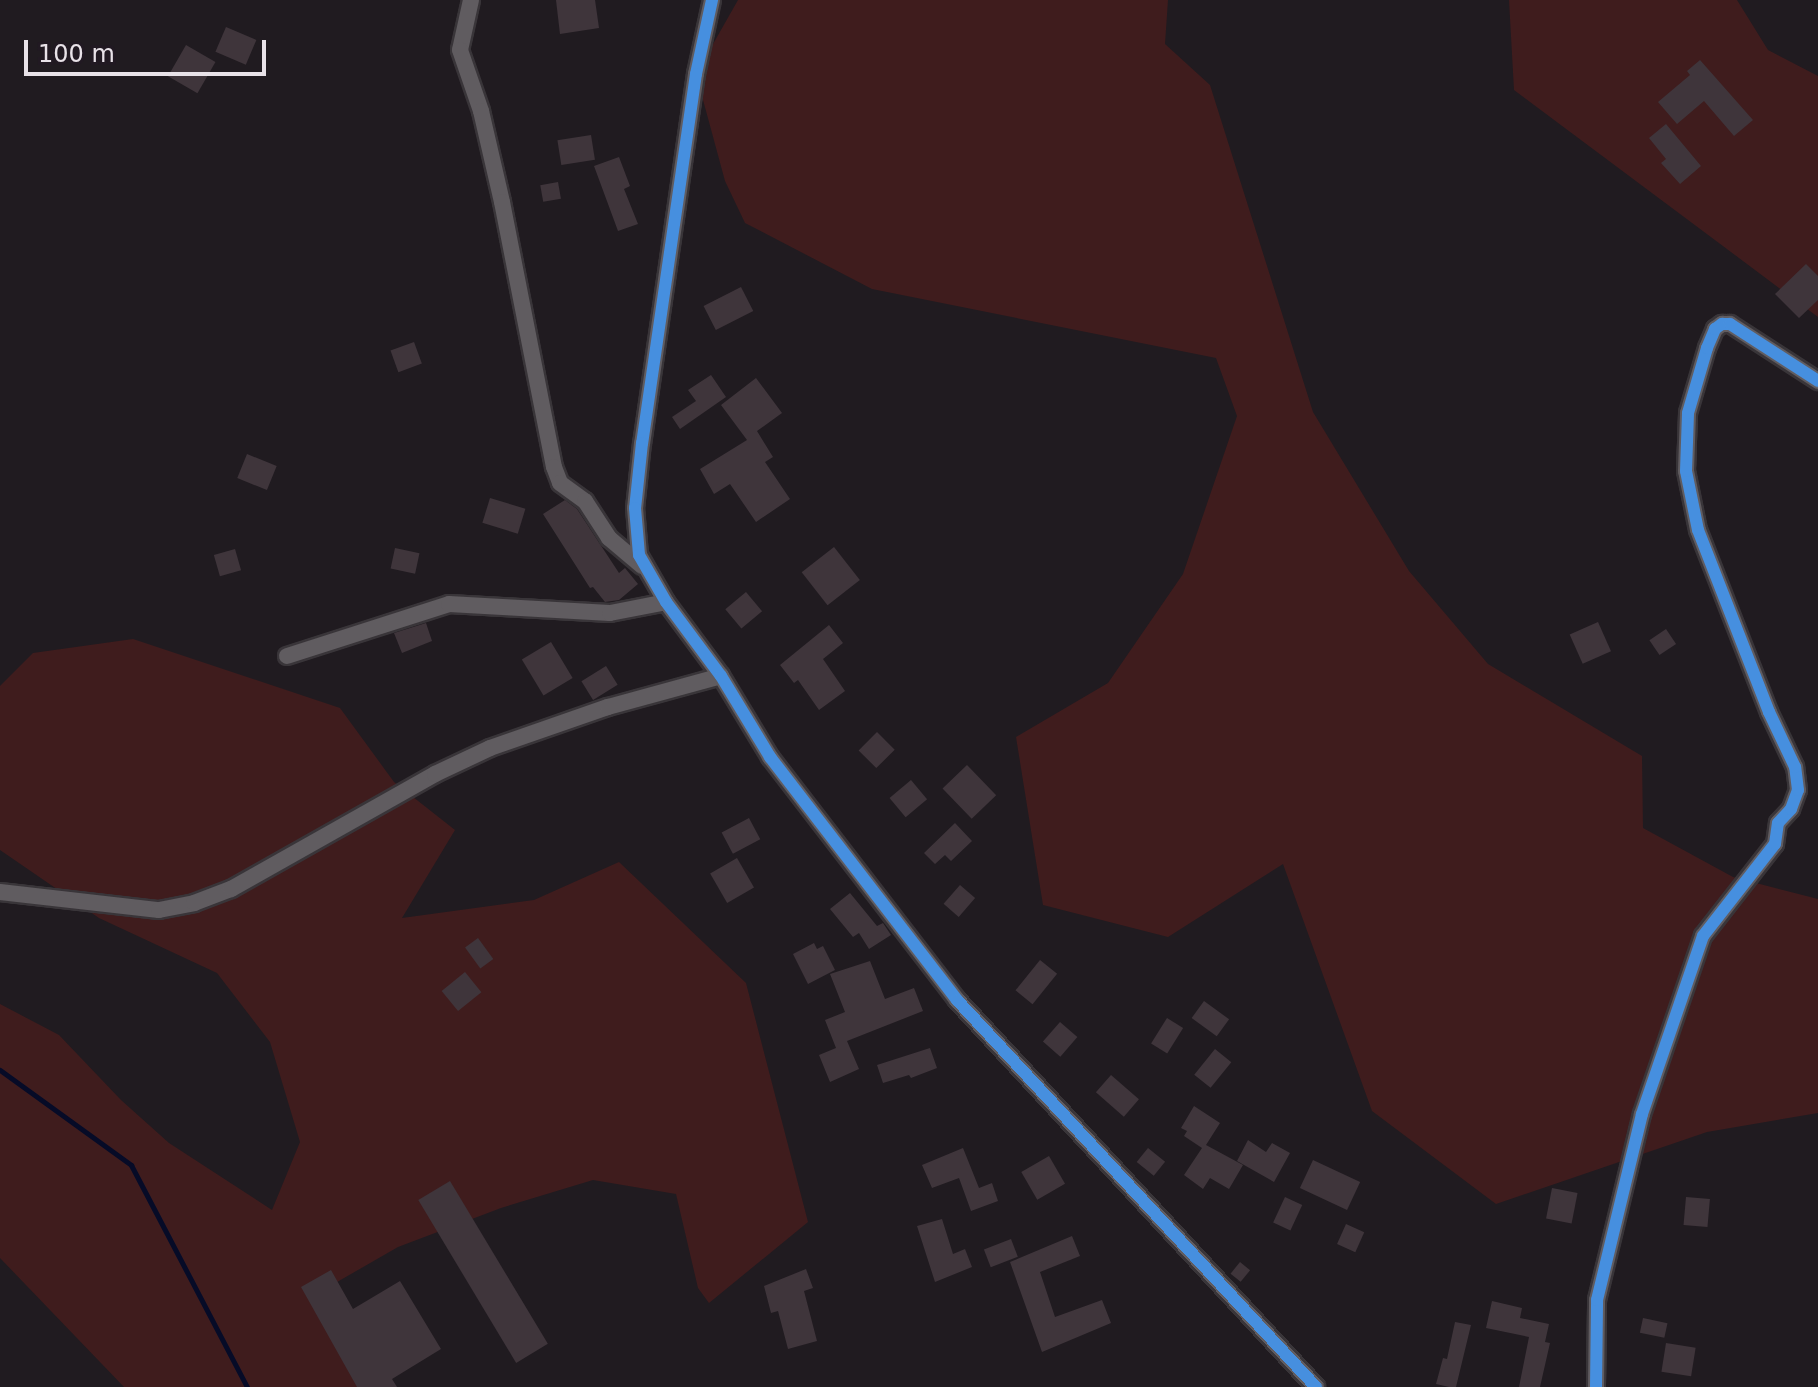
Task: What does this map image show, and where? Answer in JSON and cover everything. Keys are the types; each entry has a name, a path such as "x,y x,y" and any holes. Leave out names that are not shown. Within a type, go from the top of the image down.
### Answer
{"street":[{"path":"471,0 460,50 481,111 502,202 554,467 560,483 585,501 609,538 645,569"},
{"path":"712,0 696,74 642,443 635,508 639,555 645,569 721,676 770,757 957,1000 1316,1387"},
{"path":"1596,1387 1597,1300 1647,1099 1703,936 1775,844 1778,823 1791,809 1798,790 1795,767 1769,712 1698,530 1686,471 1688,413 1707,348 1715,329 1722,324 1730,324 1818,381"},
{"path":"287,656 449,604 610,613 666,602"},
{"path":"0,892 159,910 194,903 231,889 478,753 608,707 721,676"}],"shaded area":[{"path":"738,0 1168,0 1165,44 1210,85 1313,412 1409,571 1488,664 1642,756 1643,828 1733,877 1818,899 1818,1113 1707,1132 1496,1204 1372,1111 1283,864 1168,937 1043,905 1016,737 1108,683 1183,574 1237,416 1216,358 872,289 745,223 725,181 696,74"},
{"path":"1509,0 1737,0 1768,50 1818,76 1818,317 1514,90"},
{"path":"133,639 340,708 394,782 455,830 402,918 534,900 619,862 746,983 808,1222 709,1303 698,1288 676,1194 593,1180 501,1208 398,1247 311,1297 376,1387 124,1387 0,1258 0,1004 59,1035 121,1100 169,1143 272,1210 300,1142 270,1042 217,973 99,918 0,850 0,686 33,653"}],"building":[{"path":"556,0 595,0 599,28 560,34"},
{"path":"226,27 256,40 246,65 215,52"},
{"path":"186,45 215,62 197,93 168,76"},
{"path":"1700,60 1753,120 1734,136 1704,101 1677,124 1658,102 1690,75 1687,71"},
{"path":"1666,124 1701,166 1680,184 1661,163 1666,159 1649,138"},
{"path":"591,135 595,160 561,165 557,140"},
{"path":"619,157 630,186 624,189 638,224 618,231 594,166"},
{"path":"558,182 561,199 543,202 540,185"},
{"path":"1806,264 1818,276 1818,300 1799,318 1775,294"},
{"path":"741,287 753,311 716,330 704,306"},
{"path":"414,342 422,364 398,372 391,351"},
{"path":"711,375 726,397 680,429 672,417 696,401 688,390"},
{"path":"756,378 782,413 757,431 773,457 765,462 790,499 756,522 730,484 714,494 700,469 747,440 721,405"},
{"path":"247,454 277,466 267,490 237,478"},
{"path":"490,498 525,509 518,534 482,523"},
{"path":"565,500 577,509 619,573 625,568 638,584 619,600 605,602 593,587 590,588 543,514"},
{"path":"834,547 860,580 828,605 802,572"},
{"path":"395,548 419,553 415,574 391,569"},
{"path":"235,549 241,570 220,576 214,555"},
{"path":"746,592 762,611 741,629 725,609"},
{"path":"1598,622 1611,651 1583,664 1570,635"},
{"path":"426,623 432,641 402,653 394,633"},
{"path":"829,625 843,643 823,659 845,691 819,710 798,680 794,683 780,665"},
{"path":"1666,629 1676,644 1659,655 1649,640"},
{"path":"551,642 573,678 543,696 522,660"},
{"path":"606,666 618,685 593,700 581,681"},
{"path":"877,732 895,750 876,768 859,750"},
{"path":"967,765 996,795 972,819 943,789"},
{"path":"911,780 927,799 906,817 890,798"},
{"path":"749,818 760,839 733,854 722,833"},
{"path":"955,823 972,841 951,861 945,855 935,864 924,853"},
{"path":"737,858 754,887 727,903 710,874"},
{"path":"960,885 975,898 959,917 944,904"},
{"path":"850,893 877,926 883,923 891,935 869,949 859,933 853,937 830,909"},
{"path":"478,938 493,959 480,968 465,947"},
{"path":"814,943 817,949 823,946 835,970 808,984 793,954"},
{"path":"1040,960 1057,974 1033,1004 1015,990"},
{"path":"870,961 885,999 914,988 923,1011 847,1041 859,1069 830,1082 819,1055 836,1048 825,1020 845,1012 830,974"},
{"path":"465,972 481,992 458,1011 442,991"},
{"path":"1204,1001 1229,1019 1217,1036 1192,1018"},
{"path":"1167,1018 1183,1028 1167,1054 1151,1043"},
{"path":"1060,1022 1077,1037 1060,1057 1043,1042"},
{"path":"930,1048 937,1068 911,1078 909,1075 883,1083 877,1065"},
{"path":"1215,1049 1231,1062 1211,1088 1194,1075"},
{"path":"1111,1075 1139,1099 1124,1117 1096,1092"},
{"path":"1194,1106 1220,1123 1206,1145 1243,1165 1229,1189 1210,1178 1203,1189 1184,1175 1202,1148 1184,1136 1187,1131 1181,1128"},
{"path":"1248,1140 1266,1152 1272,1143 1290,1153 1274,1182 1237,1161"},
{"path":"963,1148 979,1188 992,1183 998,1201 971,1211 959,1178 932,1188 922,1165"},
{"path":"1148,1148 1165,1162 1154,1176 1137,1162"},
{"path":"1049,1156 1065,1184 1037,1200 1021,1172"},
{"path":"1313,1160 1360,1182 1347,1210 1300,1188"},
{"path":"450,1181 548,1344 516,1363 418,1200"},
{"path":"1552,1188 1578,1193 1572,1223 1546,1218"},
{"path":"1285,1197 1302,1205 1290,1230 1273,1222"},
{"path":"1686,1197 1710,1199 1707,1227 1684,1225"},
{"path":"942,1219 953,1254 965,1249 972,1267 935,1282 917,1226"},
{"path":"1346,1224 1364,1232 1355,1252 1337,1244"},
{"path":"1072,1236 1080,1256 1040,1272 1055,1317 1102,1300 1111,1323 1042,1352 1010,1262"},
{"path":"1011,1239 1018,1257 991,1267 984,1249"},
{"path":"1240,1262 1250,1270 1241,1282 1231,1274"},
{"path":"806,1269 813,1288 804,1291 817,1341 788,1349 778,1311 771,1313 764,1286"},
{"path":"331,1270 353,1309 400,1281 441,1349 392,1379 397,1387 357,1387 301,1287"},
{"path":"1492,1301 1522,1308 1520,1318 1549,1324 1545,1342 1550,1343 1540,1387 1519,1387 1529,1337 1486,1328"},
{"path":"1643,1318 1667,1323 1664,1338 1640,1333"},
{"path":"1455,1322 1471,1325 1456,1387 1449,1387 1436,1384 1443,1358 1447,1359"},
{"path":"1666,1343 1696,1348 1691,1376 1661,1372"}],"waterway":[{"path":"0,1070 131,1165 247,1387"}],"cycle path":[{"path":"712,0 696,74 642,443 635,508 639,555 666,602 721,676 770,757 957,1000 1316,1387"},
{"path":"1596,1387 1597,1300 1642,1114 1703,936 1775,844 1778,823 1791,809 1798,790 1795,767 1769,712 1698,530 1686,471 1688,413 1707,348 1715,329 1722,324 1730,324 1818,381"}]}
